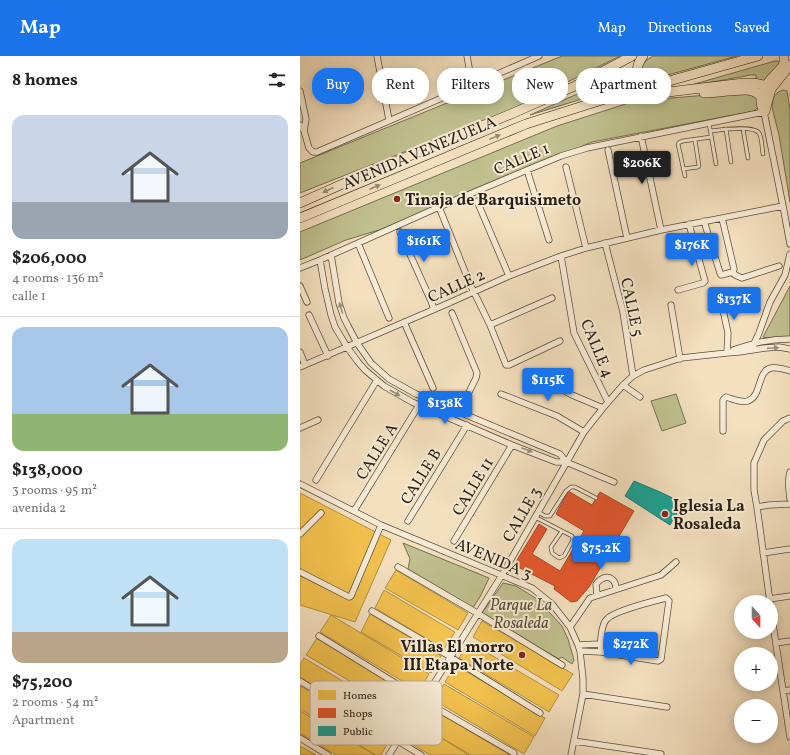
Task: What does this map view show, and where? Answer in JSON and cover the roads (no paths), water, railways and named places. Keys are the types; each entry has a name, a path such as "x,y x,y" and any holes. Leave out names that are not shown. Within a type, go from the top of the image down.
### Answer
{"main road":[{"name":"AVENIDA VENEZUELA","path":"300,203 575,86 632,56"},
{"path":"637,68 643,56"},
{"name":"AVENIDA VENEZUELA","path":"671,81 758,56"},
{"path":"760,97 765,86 782,67 784,63 784,56"},
{"path":"764,112 771,89 790,65"},
{"path":"671,92 753,82 765,86"},
{"path":"671,92 704,93 743,90 755,92 759,94 764,112"},
{"name":"AVENIDA VENEZUELA","path":"300,218 526,124 589,104"}],"street":[{"path":"377,56 389,120"},
{"path":"467,56 469,68"},
{"path":"504,71 540,56"},
{"path":"300,91 306,119 304,131"},
{"path":"300,125 304,131 309,148 313,152 317,152 437,99"},
{"path":"764,112 790,244"},
{"name":"CALLE 1","path":"300,268 439,207 561,156 587,148 641,136 764,112"},
{"path":"641,136 661,230"},
{"path":"608,150 627,238"},
{"name":"CALLE 1","path":"566,166 586,248"},
{"path":"528,170 549,240"},
{"path":"476,201 509,276"},
{"name":"CALLE 2","path":"303,366 509,276 561,256 605,243 661,230 783,206"},
{"name":"CALLE 2","path":"439,207 506,366 560,341"},
{"path":"722,218 734,266 733,272"},
{"path":"704,221 721,275 733,272"},
{"path":"678,290 703,284 705,281 689,224"},
{"path":"400,232 434,309"},
{"path":"358,243 389,318"},
{"name":"CALLE 5","path":"605,243 623,312 633,376"},
{"path":"750,350 759,333 770,302 785,276 790,254"},
{"path":"331,255 339,303 348,326 357,343 371,363 389,379 416,394 560,454 566,462"},
{"name":"CALLE 4","path":"561,256 574,333 608,402"},
{"path":"320,260 325,289 335,327 361,366 377,380 419,405 556,462 566,462 614,482"},
{"path":"733,272 735,275 742,278 779,266"},
{"path":"300,286 307,302"},
{"path":"719,291 728,333 727,353"},
{"path":"490,325 552,298"},
{"path":"671,305 680,359"},
{"name":"CALLE 2","path":"452,313 477,373 459,412"},
{"path":"309,315 328,356"},
{"path":"404,322 433,388"},
{"path":"727,353 765,340 790,339"},
{"path":"727,353 779,347 790,349"},
{"path":"300,352 303,366"},
{"name":"CALLE 3","path":"435,681 502,575 584,432 623,385 633,376 644,370 680,359 727,353"},
{"path":"723,431 723,400 726,398 742,402 748,401 756,393 764,373 768,369 774,368 790,371"},
{"path":"528,373 572,395 603,408"},
{"path":"316,480 377,380"},
{"path":"623,385 640,397"},
{"path":"501,394 558,416 584,432"},
{"name":"CALLE A","path":"354,511 419,405"},
{"path":"768,595 754,490 754,463 764,440 783,421 790,418"},
{"path":"300,428 318,420"},
{"name":"CALLE B","path":"408,521 467,425"},
{"name":"CALLE 11","path":"454,541 512,444"},
{"path":"790,472 788,484 790,498"},
{"name":"AVENIDA 3","path":"300,484 381,525 532,588 552,604 570,627 579,648 583,679 583,694 571,755"},
{"path":"757,507 790,504"},
{"path":"300,534 321,513"},
{"path":"300,572 349,597 351,596 381,525"},
{"path":"763,553 790,549"},
{"path":"570,627 589,599 661,575 676,562"},
{"path":"398,567 478,613 562,665"},
{"path":"598,595 596,584 599,580 605,577 612,578 616,589"},
{"path":"778,598 790,596"},
{"path":"579,648 601,652 658,661 660,660 669,601 668,599 666,598 654,601 607,618 604,622 600,644 601,652"},
{"path":"372,611 540,713"},
{"path":"319,636 393,681"},
{"path":"775,639 790,737"},
{"path":"776,643 790,641"},
{"path":"579,648 600,644"},
{"path":"300,681 310,687"},
{"path":"783,691 790,690"},
{"path":"583,694 667,707"},
{"path":"442,711 514,753"},
{"path":"300,738 310,744"},
{"path":"574,741 661,754"},
{"path":"312,745 328,755"},
{"name":"CALLE 3","path":"389,755 395,745"},
{"path":"405,745 421,755"}],"lane":[{"path":"709,123 716,164"},
{"path":"710,131 726,129 751,129 758,131 760,134 763,154"},
{"path":"726,129 731,162"},
{"path":"743,129 748,158"},
{"path":"685,176 678,144 680,142 711,137"},
{"path":"683,169 699,166 695,140"},
{"path":"536,515 552,515 566,491 571,487 575,487 596,498"},
{"path":"536,515 572,536 573,540 564,556 559,558 552,553 551,547 562,531"}],"place":[{"name":"Tinaja de Barquisimeto","path":"397,199"},
{"name":"Iglesia La Rosaleda","path":"665,514"},
{"name":"Villas El morro III Etapa Norte","path":"522,655"}],"park label":[{"name":"Parque La Rosaleda","path":"521,613"}]}
